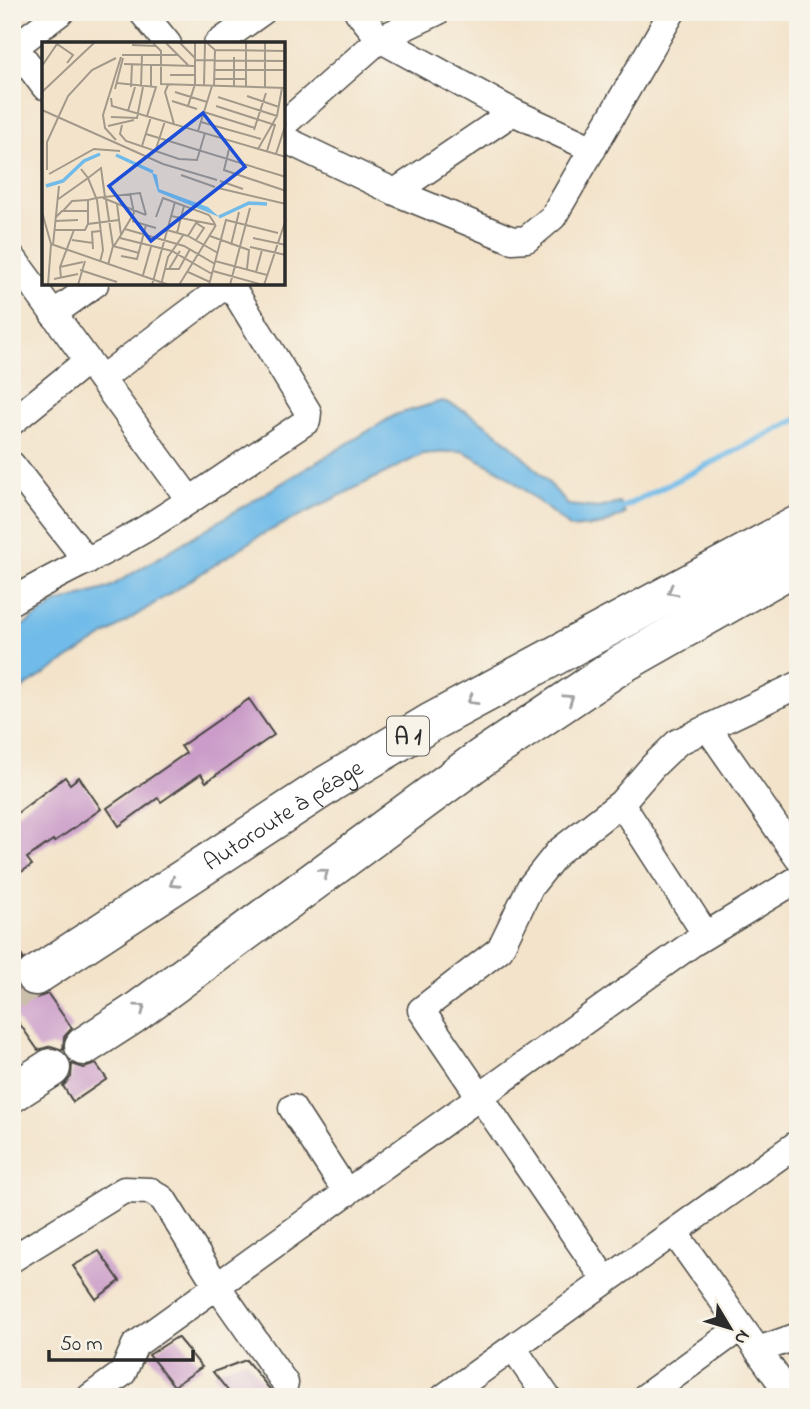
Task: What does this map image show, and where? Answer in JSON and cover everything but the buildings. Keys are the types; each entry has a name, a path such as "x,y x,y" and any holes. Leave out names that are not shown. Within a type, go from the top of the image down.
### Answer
{"highway":[{"path":"712,570 798,519"},
{"name":"Autoroute à péage","path":"35,976 138,906 330,783 430,723 798,525"},
{"name":"A 1","path":"84,1046 132,1015 481,758 620,665 798,566"},
{"path":"12,1093 51,1069"}],"street":[{"path":"42,83 14,48 61,12"},
{"path":"142,12 166,42"},
{"path":"220,42 262,12"},
{"path":"358,12 380,39 513,112 593,149"},
{"path":"285,123 380,39 437,12"},
{"path":"285,139 395,192 512,240 527,239 553,217 672,12"},
{"path":"395,192 513,112"},
{"path":"12,257 189,499"},
{"path":"53,314 93,285"},
{"path":"12,422 226,285"},
{"path":"12,600 149,526 307,421 309,417 229,285"},
{"path":"12,465 87,561"},
{"path":"606,1281 421,1010 500,949 530,887 558,852 621,803 678,742 798,686"},
{"path":"708,728 798,858"},
{"path":"621,803 706,935"},
{"path":"90,1397 123,1373 135,1345 706,935 798,880"},
{"path":"292,1108 347,1193"},
{"path":"444,1397 798,1143"},
{"path":"12,1259 124,1190 151,1191 163,1199 217,1286 285,1383"},
{"path":"674,1232 791,1397"},
{"path":"645,1397 741,1327"},
{"path":"758,1350 798,1336"},
{"path":"513,1348 547,1397"}],"water":[{"path":"442,401 476,418 511,445 568,505 598,508 620,503 625,514 602,525 571,528 502,472 463,451 423,454 261,535 12,695 12,633 57,603 108,588 395,415"}],"waterway":[{"path":"622,508 798,419"}],"tunnel":[{"path":"12,992 35,976"}]}
